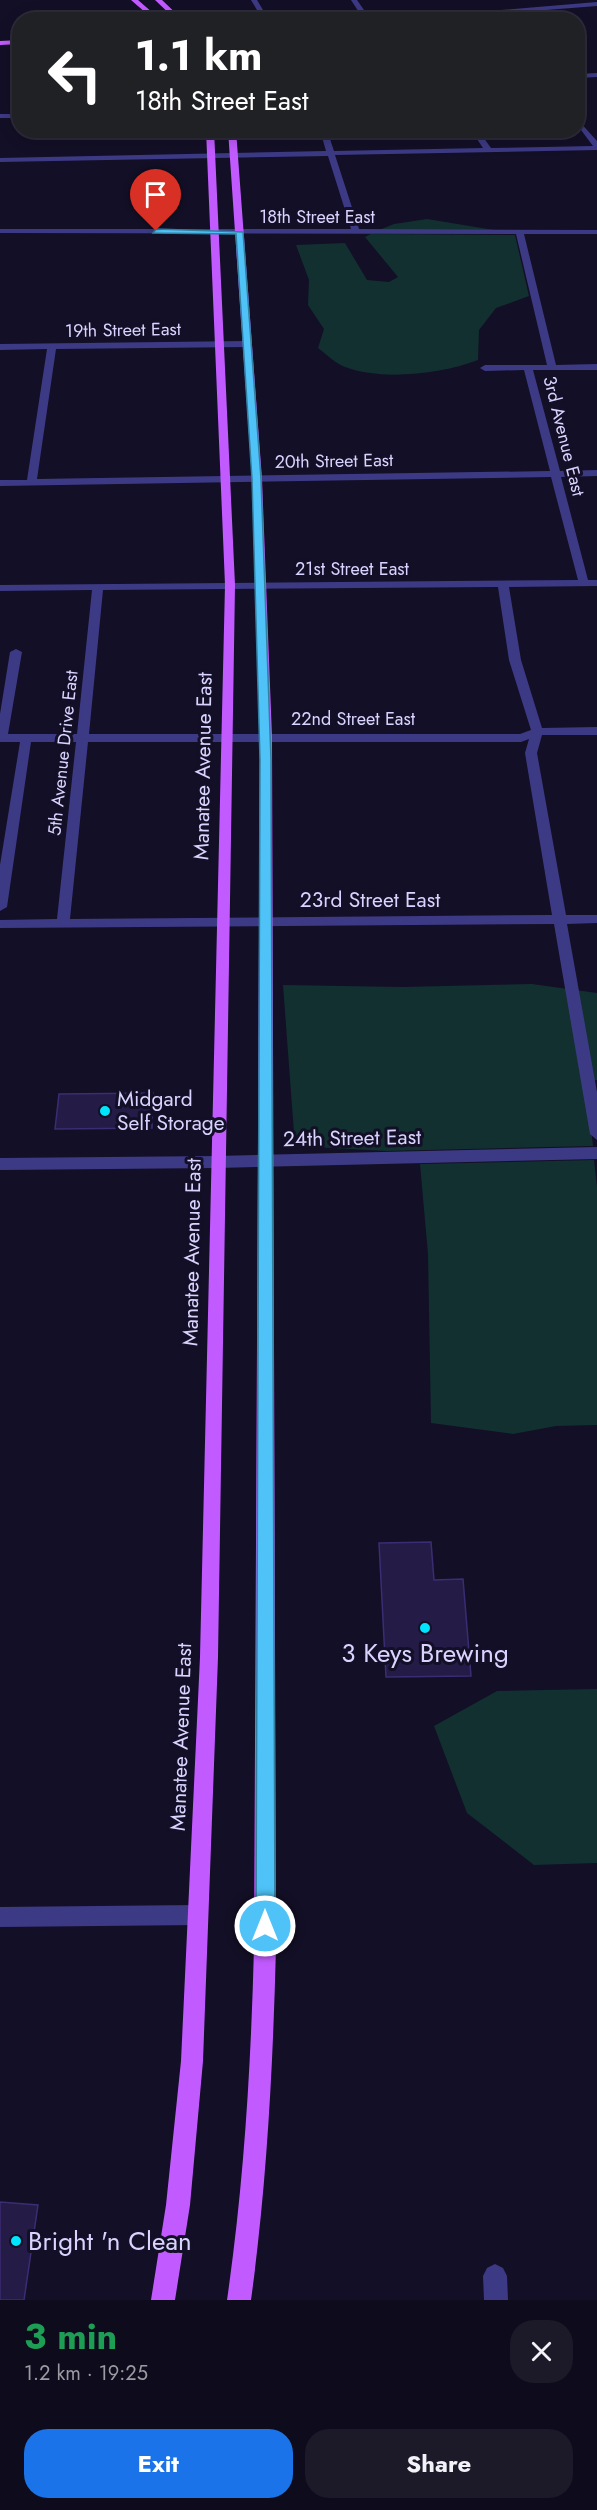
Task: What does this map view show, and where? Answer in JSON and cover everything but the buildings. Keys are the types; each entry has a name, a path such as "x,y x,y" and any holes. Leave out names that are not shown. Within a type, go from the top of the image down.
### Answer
{"main road":[{"path":"134,0 148,12"},
{"path":"158,0 171,12"},
{"name":"Manatee Avenue East","path":"163,2300 187,2125 209,1657 230,585 210,138"},
{"path":"232,138 257,479 266,737 263,1161 265,1947 261,2089 239,2300"}],"street":[{"path":"457,12 594,3"},
{"path":"585,131 597,147"},
{"path":"325,138 356,232"},
{"path":"480,138 489,151"},
{"path":"0,160 597,147"},
{"name":"18th Street East","path":"0,231 597,232"},
{"name":"3rd Avenue East","path":"520,233 552,368"},
{"name":"19th Street East","path":"0,347 247,344"},
{"path":"32,482 52,347"},
{"path":"485,368 597,367"},
{"name":"3rd Avenue East","path":"528,368 584,584"},
{"name":"20th Street East","path":"0,483 597,473"},
{"path":"503,584 515,660 537,732 531,753 597,1134"},
{"name":"21st Street East","path":"0,588 597,584"},
{"name":"5th Avenue Drive East","path":"63,923 98,587"},
{"path":"1,738 16,652"},
{"name":"22nd Street East","path":"1,738 228,736 521,738 537,732 597,731"},
{"path":"0,907 26,738"},
{"name":"23rd Street East","path":"0,924 597,919"},
{"name":"24th Street East","path":"0,1164 217,1162 597,1153"},
{"path":"0,1917 198,1915"}],"green space":[{"path":"427,219 500,231 379,230 394,224"},
{"path":"371,234 515,235 529,296 496,308 479,330 478,360 447,369 394,375 376,374 345,367 318,348 324,329 308,305 309,280 296,245 345,243 367,280 389,282 398,277 365,237"},
{"path":"532,984 597,993 597,1080 586,1082 593,1146 386,1151 295,1146 283,985 402,987"},
{"path":"594,1160 597,1187 597,1425 556,1426 513,1434 431,1423 428,1254 420,1164"},
{"path":"597,1689 597,1863 534,1865 467,1813 434,1726 497,1691"}],"place":[{"name":"Midgard Self Storage","path":"105,1111"},
{"name":"3 Keys Brewing","path":"425,1628"},
{"name":"Bright 'n Clean","path":"16,2241"}],"route":[{"path":"156,231 239,232 257,479 266,760 263,1161 265,1926"}]}
